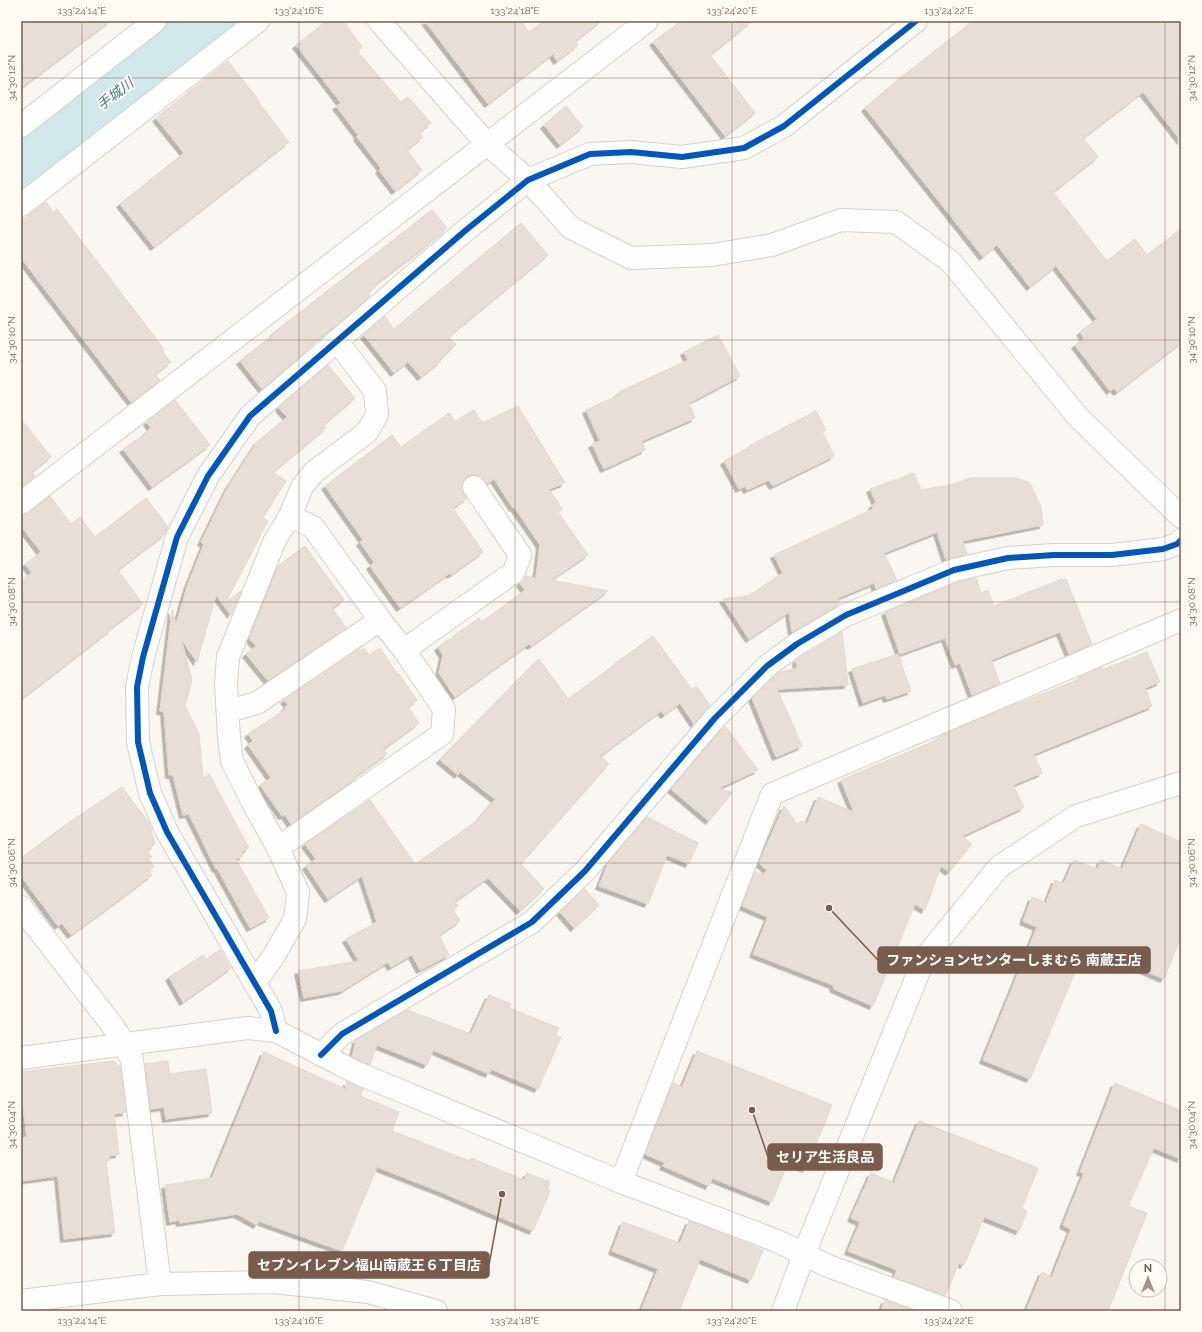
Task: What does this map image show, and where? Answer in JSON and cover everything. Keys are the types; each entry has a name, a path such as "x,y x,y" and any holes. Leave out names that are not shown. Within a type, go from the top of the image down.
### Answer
{"street":[{"path":"21,126 155,21"},
{"path":"21,205 258,21"},
{"path":"379,21 487,144 528,180 571,228 631,258 712,255 772,246 841,220 896,222 950,262 1078,417 1181,517"},
{"path":"21,504 647,21"},
{"path":"276,1031 272,1010 167,832 150,793 138,742 137,687 143,657 178,537 208,476 250,416 466,230 528,180 590,154 632,152 682,157 744,148 784,126 916,21"},
{"path":"256,982 273,957 294,919 298,892 278,848 232,761 229,738 226,684 228,657 275,540 290,516 302,487 314,472 367,432 377,415 375,391 337,341"},
{"path":"404,650 514,572 520,555 474,487"},
{"path":"278,848 442,734 444,709 404,650 380,620 313,527 290,516"},
{"path":"321,1055 342,1034 532,922 585,871 715,718 767,666 797,644 846,615 954,570 1008,558 1112,554 1164,549 1177,544 1181,540"},
{"path":"228,711 257,703 380,620"},
{"path":"621,1182 772,794 1181,620"},
{"path":"783,1311 804,1254 924,959 999,867 1076,816 1181,783"},
{"path":"21,907 112,1025 125,1045 132,1060 160,1284"},
{"path":"21,1058 247,1028 276,1031 355,1072 621,1182 777,1241 828,1266 951,1311"},
{"path":"21,1301 160,1284 273,1282 368,1292 436,1311"}],"building":[{"path":"21,21 110,21 21,88"},
{"path":"327,21 343,21 362,47 357,51 401,102 408,97 431,123 420,132 423,137 407,150 422,170 395,191 379,170 381,168 357,137 358,135 336,106 341,103 296,45"},
{"path":"425,21 521,21 529,32 544,21 601,21 575,41 578,45 557,61 553,54 488,104"},
{"path":"681,21 752,21 710,55 755,113 725,136 653,42"},
{"path":"973,21 1181,21 1181,141 1143,92 1083,138 1098,157 1053,192 1107,261 1135,239 1147,255 1181,229 1181,343 1117,392 1114,388 1110,391 1075,345 1084,338 1080,332 1097,319 1056,266 1030,287 997,245 983,257 865,108 899,79"},
{"path":"228,61 289,142 154,247 120,204 184,153 156,118"},
{"path":"566,106 583,127 560,145 544,125"},
{"path":"46,202 53,212 57,209 164,349 162,351 171,362 155,374 160,380 131,402 21,258 21,221"},
{"path":"432,210 447,228 373,286 375,287 368,293 370,296 340,322 311,344 312,346 262,389 240,361 274,334 273,333"},
{"path":"521,223 548,255 448,337 456,344 440,360 441,361 421,377 408,362 394,373 364,335 385,316 394,329"},
{"path":"718,335 740,376 689,403 695,418 642,441 645,450 604,469 592,444 600,441 586,410 621,394 619,392 688,360 684,352"},
{"path":"328,365 355,398 323,425 326,428 273,472 286,481 263,518 268,521 226,602 241,591 231,615 216,595 197,662 181,639 192,680 185,706 199,734 203,779 209,774 249,848 241,852 243,856 236,859 269,918 250,928 217,868 216,869 189,814 183,815 173,775 169,775 164,711 160,711 172,610 176,624 188,584 204,544 201,542 228,487 257,442 287,417 279,408 280,406"},
{"path":"175,400 210,445 152,487 123,449 147,433 146,432 151,428 147,422"},
{"path":"518,406 565,483 549,489 562,509 558,512 588,555 551,580 608,591 531,646 529,644 455,697 439,673 443,655 438,647 479,618 482,622 525,590 520,583 526,576 536,578 540,545 494,479 487,484 479,476 467,476 463,481 462,488 467,498 453,508 483,552 400,608 370,566 374,562 360,542 363,540 325,486 392,435 401,447 449,413 455,421 474,410 482,423"},
{"path":"816,411 826,430 822,432 834,456 773,486 769,480 747,490 745,486 739,489 724,461 750,447 749,446"},
{"path":"21,419 51,457 32,472 35,476 21,487"},
{"path":"914,473 921,490 954,484 970,478 1017,478 1030,483 1041,507 1043,525 962,541 967,554 946,560 937,532 884,553 897,580 876,589 874,583 838,598 839,605 792,632 789,612 749,639 723,599 748,596 783,573 774,555 873,509 872,505 876,503 870,489"},
{"path":"50,496 71,524 80,517 95,537 146,498 168,527 165,534 119,569 119,572 143,604 21,699 21,581 32,573 25,564 41,552 21,526 21,515 29,513"},
{"path":"305,546 344,600 332,608 346,628 268,681 246,654 256,646 249,638 279,565"},
{"path":"976,578 981,593 988,590 994,606 1062,579 1066,579 1092,644 1069,654 1060,632 991,660 1000,683 972,695 960,663 955,665 945,638 900,654 885,612 958,582"},
{"path":"842,632 848,685 777,689 802,746 776,757 752,698 780,672 797,668 796,660"},
{"path":"653,636 692,689 696,686 710,705 694,724 680,703 664,715 661,711 600,756 609,764 521,864 544,889 520,911 488,878 455,901 458,906 453,910 460,921 439,935 449,955 420,970 412,955 391,967 388,962 342,991 304,998 298,971 359,961 346,939 377,922 362,876 328,899 306,866 316,859 305,844 370,800 415,864 477,821 495,799 460,772 458,775 440,760 539,659 568,699"},
{"path":"364,648 369,655 380,648 417,700 408,707 419,723 383,749 387,754 354,777 355,779 291,824 285,815 282,816 260,785 271,778 248,745 253,741 248,734 286,709 285,707 288,705 284,700 360,649 361,650"},
{"path":"1147,652 1160,682 1145,688 1152,706 1034,754 1042,773 1013,785 1024,807 962,836 972,844 949,872 941,866 925,910 915,904 873,1006 834,989 833,985 753,954 768,917 742,906 755,871 763,875 767,870 759,863 784,806 797,824 802,821 807,824 818,797 854,812 841,780 939,739 938,737 1080,679 1079,677 1102,667 1102,670"},
{"path":"898,654 911,691 887,699 885,695 863,703 852,669"},
{"path":"725,726 758,770 719,788 732,793 709,821 671,789"},
{"path":"122,787 149,823 155,844 147,850 152,857 149,859 154,867 149,871 152,875 71,935 62,923 58,926 21,876 21,858 71,821"},
{"path":"647,817 698,843 689,864 667,855 648,904 599,886 608,863 642,823 643,824"},
{"path":"1141,824 1181,842 1181,937 1164,979 1086,946 1030,1079 983,1060 1037,927 1023,921 1032,897 1046,903 1055,880 1064,883 1074,860 1097,869 1101,860 1122,869"},
{"path":"585,889 599,905 574,928 560,912"},
{"path":"220,950 231,968 183,1002 169,977 203,955 206,959"},
{"path":"489,995 511,1004 509,1008 559,1028 556,1035 561,1037 538,1089 491,1069 489,1074 433,1050 427,1065 377,1045 370,1065 352,1057 356,1040 407,1010 471,1034"},
{"path":"697,1051 832,1105 806,1169 788,1162 772,1202 712,1178 709,1186 663,1166 665,1163 645,1154 673,1083 682,1087"},
{"path":"264,1052 345,1089 347,1082 363,1089 360,1096 399,1112 392,1131 470,1161 471,1158 524,1180 527,1173 550,1182 547,1189 550,1191 533,1231 377,1167 342,1251 259,1221 257,1225 237,1214 180,1223 179,1220 170,1222 165,1185 212,1178"},
{"path":"113,1061 120,1066 126,1112 114,1114 119,1154 109,1156 110,1160 106,1161 115,1233 64,1239 58,1176 21,1181 21,1138 27,1137 21,1090 21,1072"},
{"path":"168,1061 169,1074 206,1069 212,1113 166,1119 164,1107 151,1109 145,1064"},
{"path":"1115,1083 1181,1111 1181,1159 1154,1148 1128,1206 1147,1213 1108,1311 1026,1311 1042,1272 1052,1277 1071,1229 1063,1225 1084,1173 1080,1172"},
{"path":"919,1121 1038,1168 1022,1208 1027,1211 1019,1231 984,1217 964,1265 959,1263 945,1296 894,1277 897,1270 848,1251 860,1222 851,1218 871,1173 894,1183"},
{"path":"689,1221 763,1250 751,1280 700,1259 679,1311 641,1311 658,1269 612,1251 623,1222 680,1243"},
{"path":"885,1300 915,1311 881,1311"}],"waterway":[{"name":"手城川","path":"21,167 209,21"}],"cycle path":[{"path":"276,1031 271,1011 167,832 150,793 138,742 137,687 143,657 177,537 208,476 250,416 466,230 528,180 590,154 631,152 682,157 744,148 784,126 916,21"},
{"path":"321,1055 342,1034 532,922 585,871 715,718 767,666 797,644 846,615 954,570 1008,558 1054,555 1112,555 1163,549 1177,544 1181,540"}],"place":[{"name":"ファンションセンターしまむら 南蔵王店","path":"829,908"},
{"name":"セリア生活良品","path":"752,1110"},
{"name":"セブンイレブン福山南蔵王６丁目店","path":"502,1194"}]}
